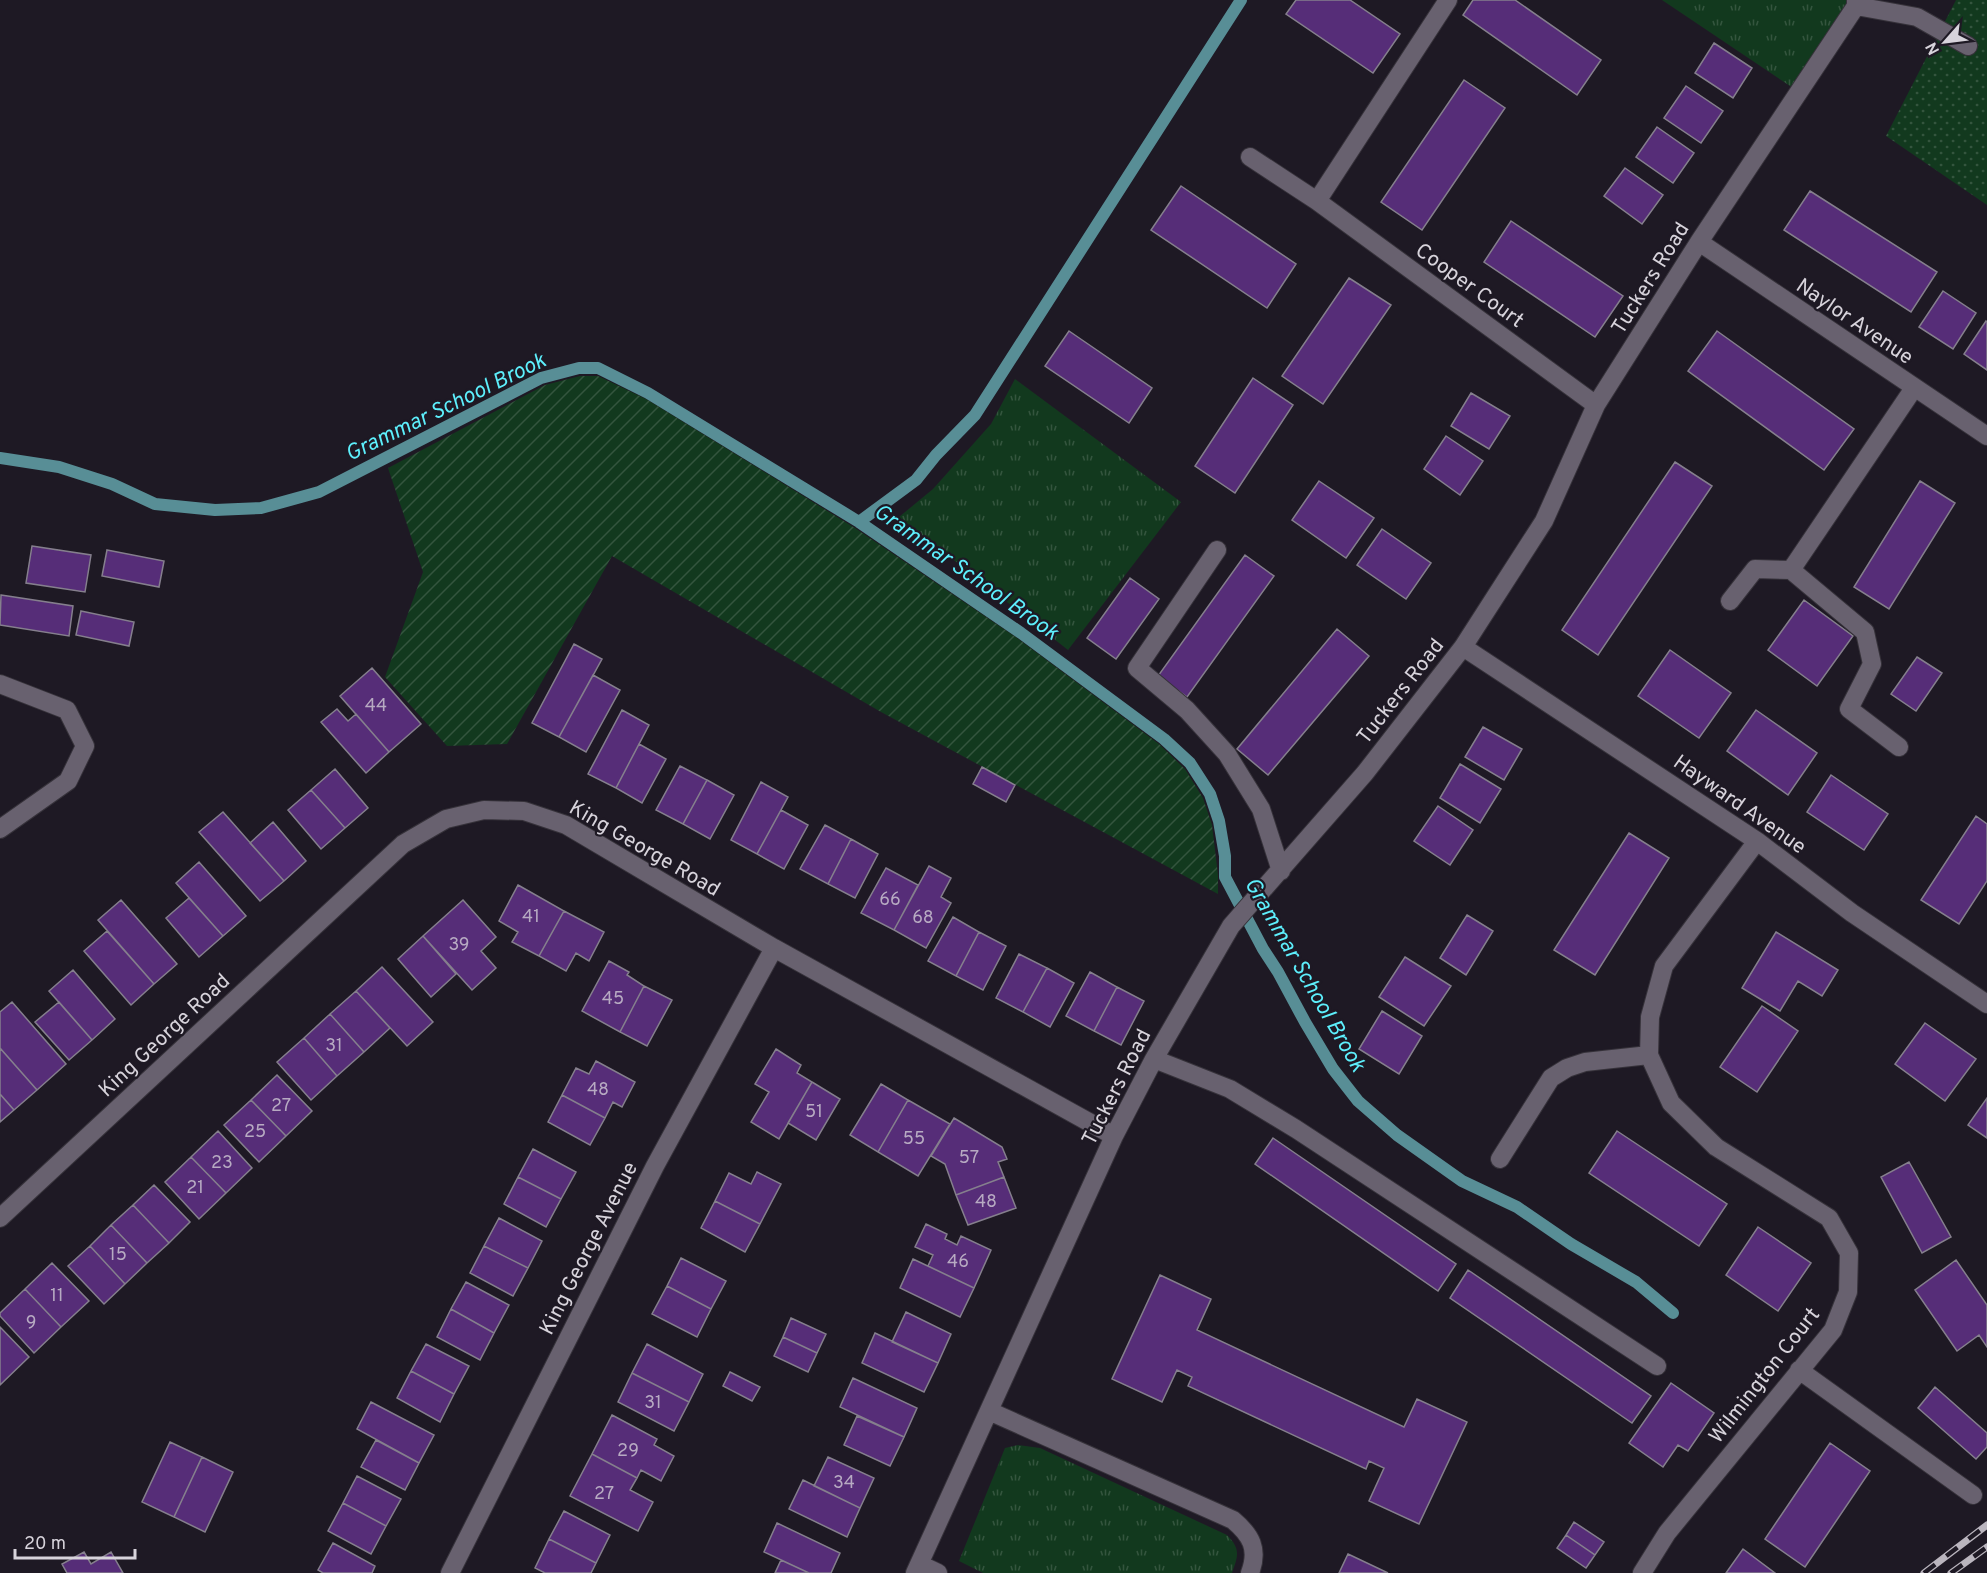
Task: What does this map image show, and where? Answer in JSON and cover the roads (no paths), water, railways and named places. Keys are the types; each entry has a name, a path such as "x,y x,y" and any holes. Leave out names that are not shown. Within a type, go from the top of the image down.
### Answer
{"street":[{"path":"1317,201 1448,0"},
{"path":"1856,3 1917,17 1968,46"},
{"name":"Tuckers Road","path":"938,1573 917,1569 1114,1136 1154,1059 1231,926 1365,773 1463,647 1544,521 1596,405 1699,242 1856,3"},
{"name":"Cooper Court","path":"1250,157 1317,201 1596,405"},
{"name":"Naylor Avenue","path":"1699,242 1987,436"},
{"path":"1791,570 1914,388"},
{"path":"1217,550 1137,668 1187,710 1227,754 1261,809 1281,871"},
{"path":"1730,601 1755,569 1791,570 1865,632 1872,664 1849,709 1899,747"},
{"name":"Hayward Avenue","path":"1463,647 1757,841 1852,913 1987,1004"},
{"path":"0,684 67,710 85,746 68,780 0,829"},
{"name":"King George Road","path":"0,1218 403,844 446,819 484,810 524,811 566,825 774,948 1114,1136"},
{"name":"Wilmington Court","path":"1641,1573 1667,1533 1833,1330 1848,1292 1849,1253 1829,1218 1716,1147 1671,1103 1649,1055 1650,1017 1664,966 1757,841"},
{"name":"King George Avenue","path":"450,1573 655,1166 774,948"},
{"path":"1500,1159 1551,1078 1567,1068 1585,1062 1649,1055"},
{"path":"1154,1059 1230,1089 1296,1128 1657,1366"},
{"path":"1799,1370 1973,1495"},
{"path":"989,1411 1233,1520 1243,1528 1254,1551 1250,1573"}],"waterway":[{"path":"859,522 916,480 936,455 975,415 1241,0"},
{"name":"Grammar School Brook","path":"0,458 59,467 112,484 155,504 215,510 261,508 319,492 541,378 579,368 598,368 648,393 859,522 1021,633 1164,739 1190,763 1210,794 1219,821 1225,856 1225,877 1305,1022 1333,1069 1358,1101 1397,1135 1462,1181 1517,1207 1571,1244 1636,1282 1673,1313"}],"railway":[{"path":"1924,1573 1987,1525"},
{"path":"1951,1573 1987,1547"}]}
